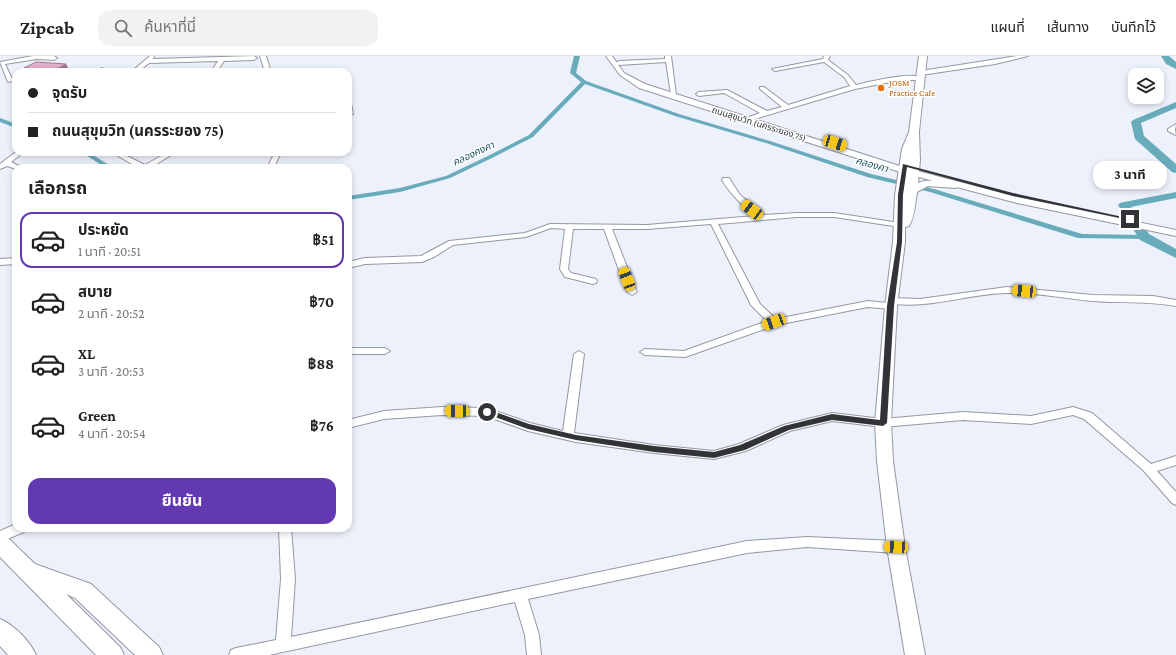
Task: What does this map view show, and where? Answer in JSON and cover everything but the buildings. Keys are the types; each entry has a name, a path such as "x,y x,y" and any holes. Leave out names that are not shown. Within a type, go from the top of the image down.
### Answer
{"highway":[{"path":"0,544 29,571 112,655"},
{"path":"29,571 83,591 151,655"},
{"path":"0,630 24,655"}],"main road":[{"path":"899,242 910,213 908,169 923,56"},
{"path":"908,169 916,151 914,132"},
{"path":"892,161 898,160 908,169"},
{"path":"915,655 896,547 885,461 883,423 891,304 900,225 908,194 923,184 931,182 956,185"}],"street":[{"path":"139,68 154,56"},
{"path":"173,56 162,67 188,66 194,59"},
{"path":"263,56 267,68"},
{"name":"ถนนสุขุมวิท (นครระยอง 75)","path":"609,56 622,74 642,86 956,185 1099,215 1176,228"},
{"path":"751,118 854,87 1025,56"},
{"path":"12,80 2,64 38,57 56,57"},
{"path":"42,65 56,57"},
{"path":"217,68 224,58"},
{"path":"147,61 254,58 248,66"},
{"path":"620,60 669,58 670,77 674,94"},
{"path":"775,69 826,58 846,76 854,87"},
{"path":"620,60 630,64 642,64"},
{"name":"ถนนสุขุมวิท (นครระยอง 75)","path":"620,60 628,74 637,80 674,94 892,161"},
{"path":"762,88 787,107"},
{"path":"699,94 726,91 765,113"},
{"path":"0,156 5,163 15,156"},
{"path":"122,156 137,164"},
{"path":"152,164 166,156"},
{"name":"ถนนสุขุมวิท (นครระยอง 75)","path":"908,169 1176,233"},
{"path":"726,180 733,193 742,203 762,218"},
{"path":"352,264 365,261 422,259 431,256 444,246 452,243 526,235 544,227 568,225 647,227 824,214 900,225"},
{"path":"714,222 756,305 774,322"},
{"path":"568,225 564,269 568,275 593,281"},
{"path":"607,226 632,292"},
{"path":"0,262 12,261"},
{"path":"645,352 685,354 774,322 855,306 868,304 922,303 993,291 1011,290 1093,298 1153,299 1176,303"},
{"path":"352,351 385,351"},
{"path":"568,436 579,354"},
{"path":"352,423 384,415 442,411 487,412 528,427 568,436 654,449 714,455 742,448 787,428 832,417 883,423 963,416 1031,420 1073,411 1088,416 1149,469 1176,500"},
{"path":"1149,469 1176,460"},
{"path":"0,537 12,532"},
{"path":"283,646 288,579 285,532"},
{"path":"236,655 747,547 807,542 896,547"},
{"path":"520,595 532,635 534,655"}],"waterway":[{"name":"คลองคา","path":"577,56 573,73 584,82"},
{"path":"1165,56 1169,62 1176,66"},
{"name":"คลองคงคา","path":"352,197 400,190 448,177 492,156 531,136 584,82"},
{"name":"คลองคา","path":"584,82 677,115 768,142 869,176 932,190 1081,236 1144,237"},
{"path":"1176,105 1136,122 1139,137 1176,170"},
{"name":"คลองคงคา","path":"0,120 12,124"},
{"name":"คลองคงคา","path":"91,156 104,164"},
{"path":"1176,195 1124,205 1144,237 1176,254"}],"place":[{"name":"JOSM Practice Cafe","path":"881,88"}],"route":[{"path":"487,412 528,427 576,438 654,449 714,455 742,448 787,428 832,417 883,423 890,306 899,242 900,195 905,165 1013,194 1130,219"}]}
